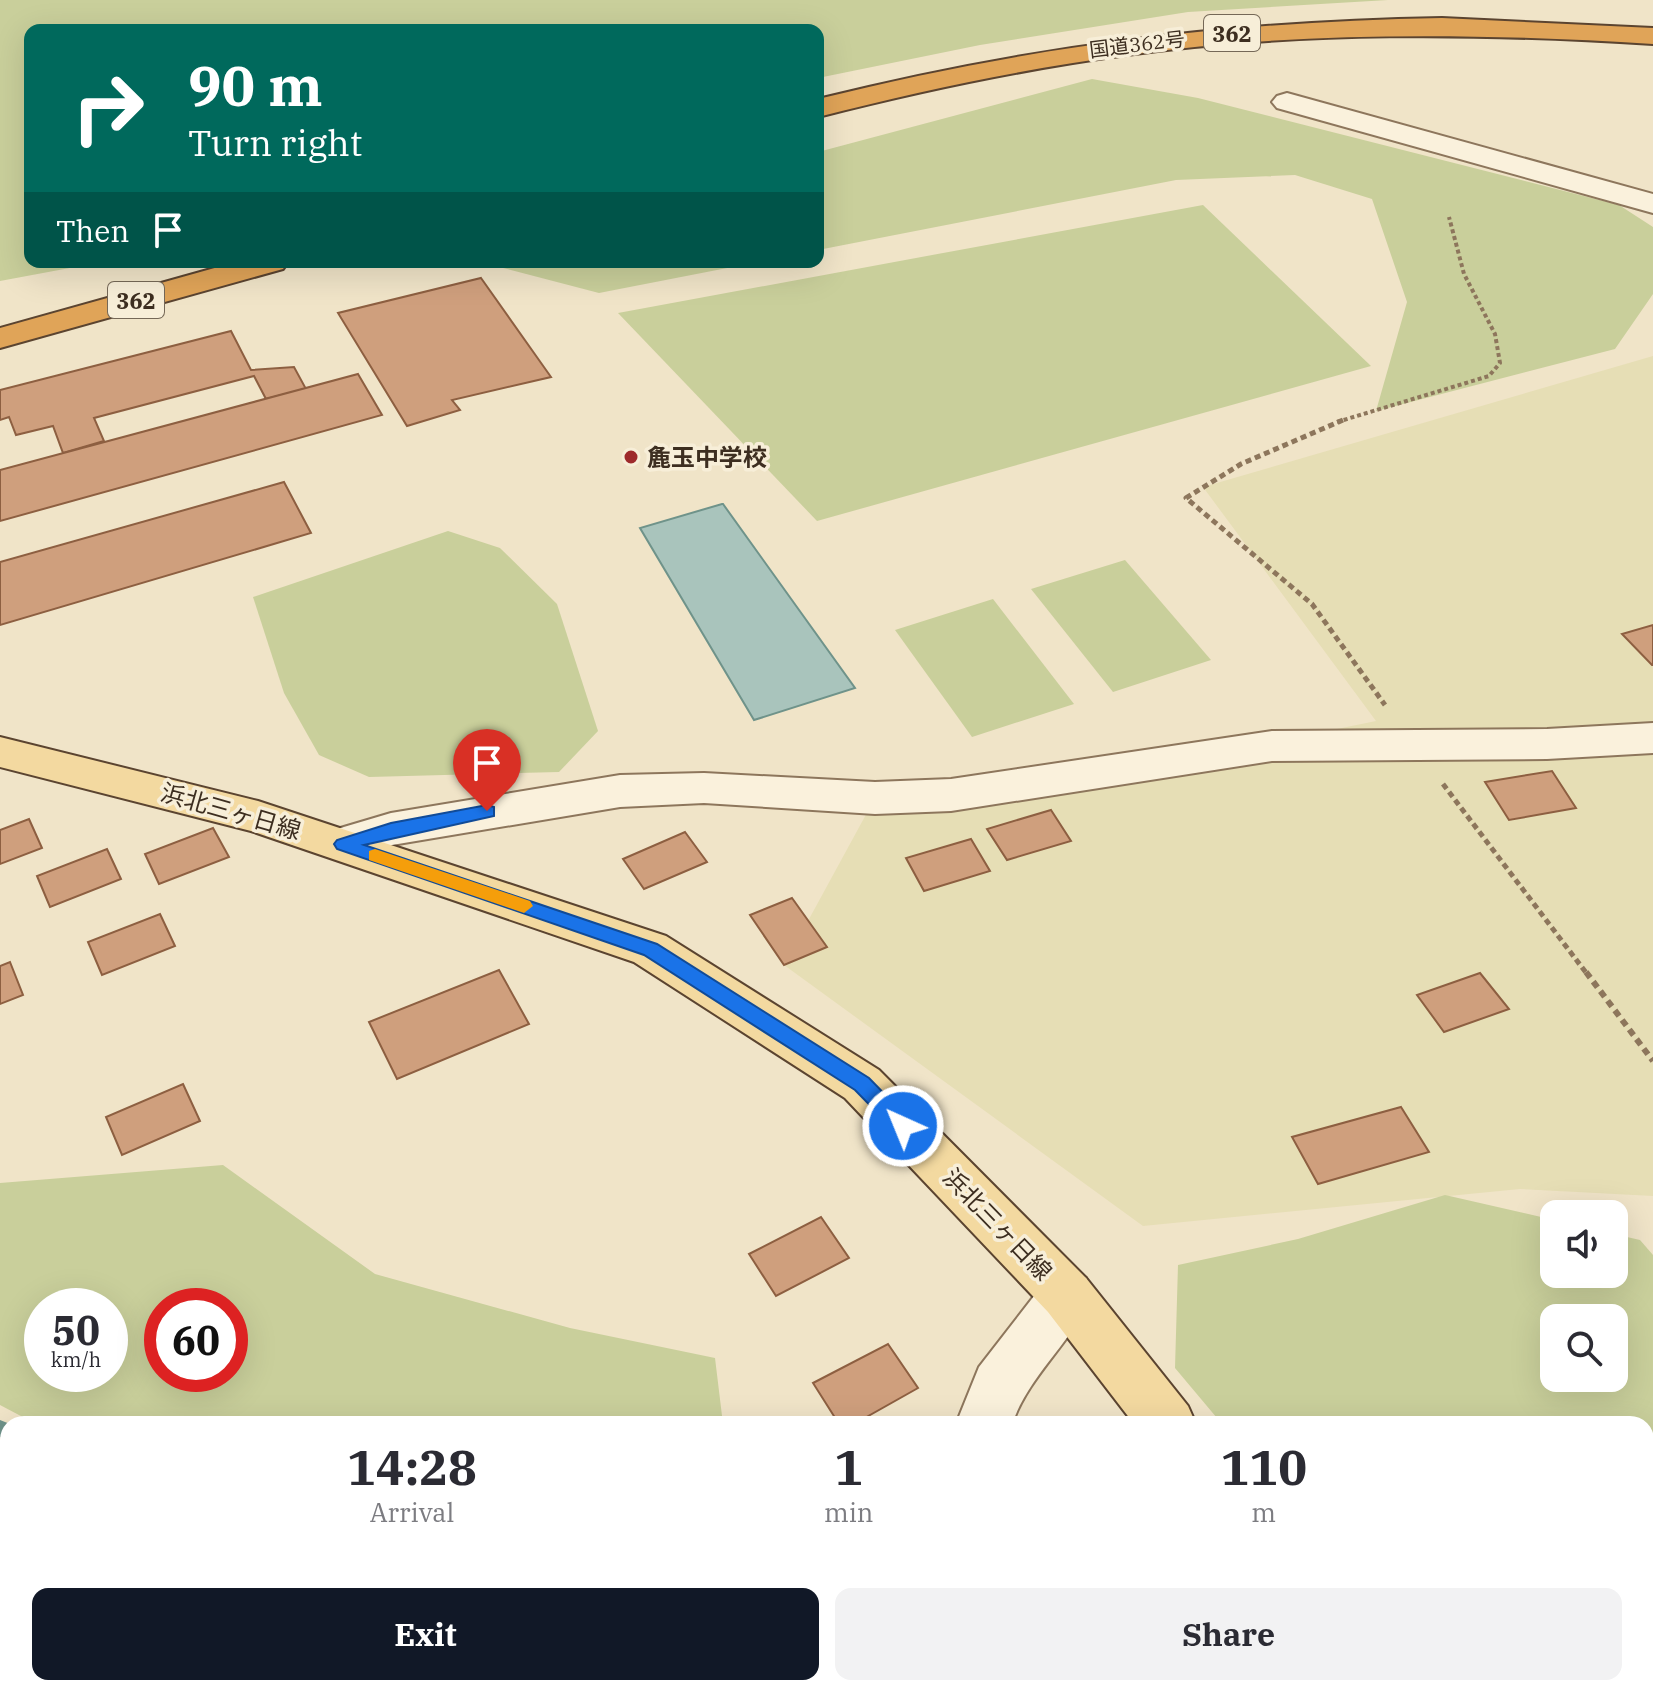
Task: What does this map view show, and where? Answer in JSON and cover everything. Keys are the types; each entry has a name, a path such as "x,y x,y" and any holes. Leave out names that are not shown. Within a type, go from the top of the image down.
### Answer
{"highway":[{"name":"国道362号","path":"824,107 1047,56 1222,33 1409,25 1566,29 1653,36"},
{"name":"362","path":"0,338 251,268"}],"main road":[{"name":"浜北三ヶ日線","path":"0,752 258,817 650,949 862,1084 1067,1295 1162,1416"}],"street":[{"path":"1287,102 1653,204"},
{"path":"343,844 391,829 620,791 704,788 875,798 951,795 1260,747 1412,743 1547,744 1653,738"},
{"path":"987,1416 998,1385 1067,1295"}],"path":[{"path":"1449,217 1464,274 1495,334 1500,363 1489,376 1321,427 1241,464 1186,498 1312,604 1412,743 1653,1061"}],"shaded area":[{"path":"1653,356 1653,1196 1520,1189 1143,1226 784,965 875,798 1235,750 1376,721 1203,487"}],"green space":[{"path":"0,0 1388,0 1188,12 980,45 824,77 824,24 24,24 24,268 70,268 0,281"},
{"path":"1092,79 1198,98 1619,205 1653,227 1653,294 1615,349 1376,411 1407,302 1372,199 1295,175 1176,180 824,249 824,150"},
{"path":"1203,205 1371,366 817,521 618,313"},
{"path":"503,268 727,268 599,293"},
{"path":"448,531 500,548 557,604 598,731 559,772 369,777 319,755 284,693 253,597"},
{"path":"1125,560 1211,660 1113,692 1031,589"},
{"path":"993,599 1074,704 972,737 895,630"},
{"path":"223,1165 375,1274 570,1328 715,1358 722,1416 21,1416 0,1405 0,1183"},
{"path":"1445,1195 1540,1217 1540,1288 1628,1288 1628,1237 1640,1240 1653,1255 1653,1416 1215,1416 1175,1368 1178,1265 1298,1239"}],"water":[{"path":"723,504 855,688 754,720 640,528"}],"building":[{"path":"481,278 551,377 452,400 460,410 407,426 338,313"},
{"path":"231,331 251,370 294,367 306,389 266,399 254,376 94,418 104,441 63,453 53,426 16,435 9,417 0,420 0,390"},
{"path":"358,374 382,415 0,521 0,470"},
{"path":"284,482 311,533 0,625 0,562"},
{"path":"1653,625 1653,665 1652,665 1622,634"},
{"path":"1552,771 1576,808 1509,820 1485,782"},
{"path":"1051,810 1071,841 1007,860 987,829"},
{"path":"29,819 42,848 0,864 0,830"},
{"path":"213,828 229,857 159,884 145,854"},
{"path":"685,832 707,862 644,889 623,859"},
{"path":"971,839 990,871 924,891 906,858"},
{"path":"107,849 121,879 50,907 37,876"},
{"path":"792,898 827,947 784,965 750,915"},
{"path":"160,914 175,946 102,975 88,942"},
{"path":"10,962 23,995 0,1004 0,966"},
{"path":"499,970 529,1024 397,1079 369,1022"},
{"path":"1480,973 1509,1009 1444,1032 1417,995"},
{"path":"183,1084 200,1121 122,1155 106,1117"},
{"path":"1401,1107 1429,1152 1318,1184 1292,1137"},
{"path":"821,1217 849,1258 776,1296 749,1254"},
{"path":"888,1344 918,1388 868,1416 834,1416 813,1383"}],"slow traffic":[{"path":"375,856 524,906"}],"place":[{"name":"麁玉中学校","path":"631,457"}],"route":[{"path":"487,811 391,829 343,844 650,949 862,1084 903,1126"}]}
